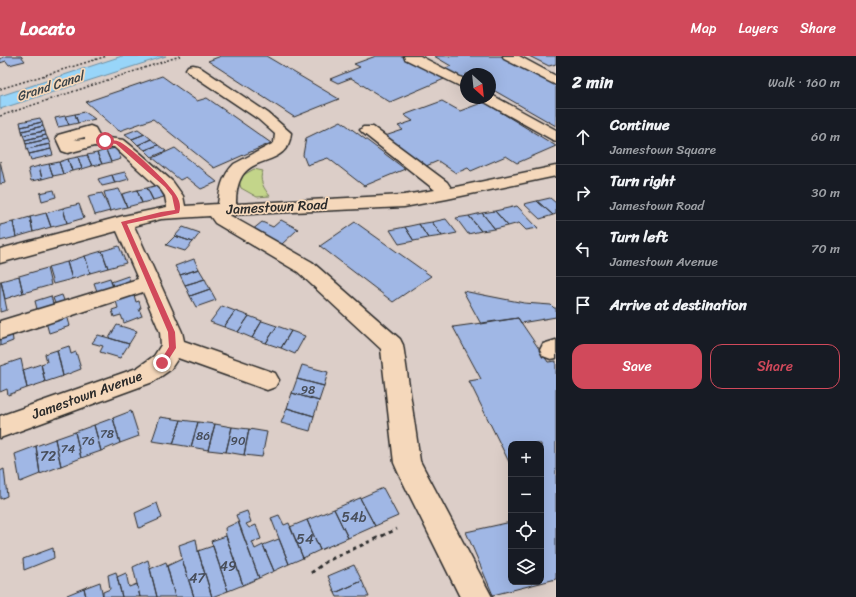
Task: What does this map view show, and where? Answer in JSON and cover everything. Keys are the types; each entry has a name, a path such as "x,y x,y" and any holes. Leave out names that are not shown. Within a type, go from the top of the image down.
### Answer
{"street":[{"path":"410,56 460,83"},
{"path":"509,56 556,80"},
{"path":"521,56 556,74"},
{"path":"193,69 263,116 283,133 282,143 279,148 243,164 232,175 220,210 220,219 241,229 306,267 392,345 407,463 476,597"},
{"path":"496,102 556,136"},
{"path":"368,130 441,186 447,194"},
{"path":"94,141 118,143 134,156 167,186 174,196 177,212"},
{"name":"Jamestown Road","path":"0,256 161,213 404,201 447,194 556,171"},
{"path":"123,222 171,332 173,348 267,380"},
{"path":"0,330 149,283"},
{"name":"Jamestown Avenue","path":"0,427 145,375 162,363 173,348"}],"path":[{"path":"0,89 107,56"},
{"path":"0,116 180,56"},
{"path":"311,573 328,560 397,529"}],"green space":[{"path":"254,169 263,171 261,181 270,196 257,197 241,188 238,178"}],"water":[{"name":"Grand Canal","path":"122,56 166,56 0,109 0,96"}],"building":[{"path":"6,56 21,56 25,61 9,65 6,61 0,63 0,59"},
{"path":"221,56 266,56 339,99 294,117 208,61"},
{"path":"376,56 406,56 449,77 390,102 351,78 338,83 330,79 360,67 354,64"},
{"path":"434,56 501,56 556,84 556,126 496,92 496,68 460,68 460,79 443,69 451,66"},
{"path":"529,56 556,56 556,64 549,66"},
{"path":"162,76 197,101 207,98 271,143 214,168 153,119 119,131 86,102"},
{"path":"442,101 460,111 479,104 487,104 556,146 517,163 506,156 471,171 468,168 456,173 438,161 426,166 385,136 403,130 398,126 413,121 404,115"},
{"path":"85,112 95,119 78,123 75,114"},
{"path":"75,114 78,123 69,125 65,116"},
{"path":"65,116 69,125 58,127 55,118"},
{"path":"40,118 42,122 21,127 20,122"},
{"path":"341,121 405,169 364,186 328,158 307,165 303,155 306,138"},
{"path":"42,122 43,126 22,131 21,127"},
{"path":"43,126 45,131 23,135 22,131"},
{"path":"138,129 145,134 132,139 125,134"},
{"path":"45,131 46,135 25,140 23,135"},
{"path":"145,134 151,139 138,145 132,139"},
{"path":"46,135 48,139 26,144 25,140"},
{"path":"48,139 50,144 27,149 26,144"},
{"path":"151,139 158,145 145,150 138,145"},
{"path":"50,144 51,149 29,154 27,149"},
{"path":"158,145 166,151 152,157 145,150"},
{"path":"116,148 121,159 111,162 106,150"},
{"path":"175,148 217,182 201,189 186,177 180,180 153,158"},
{"path":"51,149 53,155 31,160 29,154"},
{"path":"106,150 111,162 102,164 97,153"},
{"path":"97,153 102,164 92,166 87,155"},
{"path":"87,155 92,166 82,169 78,157"},
{"path":"78,157 82,169 72,171 68,159"},
{"path":"68,159 72,171 63,174 59,162"},
{"path":"0,161 5,183 0,184"},
{"path":"59,162 63,174 53,176 49,164"},
{"path":"49,164 53,176 42,179 39,166"},
{"path":"39,166 42,179 31,181 28,169"},
{"path":"125,172 129,179 115,183 112,175"},
{"path":"112,175 115,183 102,186 98,179"},
{"path":"158,185 164,197 153,200 147,188"},
{"path":"147,188 153,200 142,203 137,190"},
{"path":"119,189 127,207 110,211 104,192"},
{"path":"54,190 56,197 42,201 40,193"},
{"path":"137,190 142,203 127,207 122,194"},
{"path":"102,193 110,211 95,215 88,196"},
{"path":"550,198 556,203 556,214 553,215 537,201"},
{"path":"537,201 553,215 540,219 524,204"},
{"path":"79,204 84,218 67,223 63,208"},
{"path":"517,206 538,228 526,230 519,223 508,226 495,211"},
{"path":"63,208 67,223 51,227 46,213"},
{"path":"495,211 508,226 495,229 482,213"},
{"path":"46,213 51,227 33,232 30,217"},
{"path":"482,213 495,229 481,231 469,216"},
{"path":"469,216 481,231 468,234 456,218"},
{"path":"30,217 33,232 16,237 13,222"},
{"path":"446,219 457,233 442,236 432,222"},
{"path":"281,220 298,229 281,245 252,230 262,222 273,227"},
{"path":"13,222 16,237 0,241 0,225"},
{"path":"355,222 431,276 393,302 320,246"},
{"path":"432,222 442,236 428,238 419,224"},
{"path":"419,224 428,238 414,241 405,227"},
{"path":"183,227 200,233 193,242 175,236"},
{"path":"405,227 414,241 399,244 390,230"},
{"path":"175,236 193,242 185,251 166,245"},
{"path":"119,246 126,263 108,268 102,251"},
{"path":"102,251 108,268 90,273 85,256"},
{"path":"85,256 90,273 72,279 67,262"},
{"path":"194,259 199,269 180,275 175,266"},
{"path":"67,262 72,279 53,284 48,267"},
{"path":"47,268 51,285 23,293 19,276"},
{"path":"199,269 205,279 185,285 180,275"},
{"path":"19,276 23,293 5,299 1,281"},
{"path":"128,276 131,284 114,289 111,282"},
{"path":"110,278 114,289 98,294 94,283"},
{"path":"205,279 210,289 190,296 185,285"},
{"path":"0,281 7,310 0,312"},
{"path":"210,289 216,300 196,307 190,296"},
{"path":"463,291 524,303 551,305 556,308 556,317 521,323 518,318 481,324"},
{"path":"62,295 65,303 56,306 53,298"},
{"path":"134,295 136,302 139,301 141,308 139,309 142,316 124,323 121,315 114,317 112,310 118,308 116,301"},
{"path":"51,296 54,308 38,313 35,301"},
{"path":"222,306 235,311 224,327 210,322"},
{"path":"235,311 249,316 238,332 224,327"},
{"path":"67,315 70,326 49,333 46,322"},
{"path":"249,316 262,321 252,338 238,332"},
{"path":"518,318 548,362 556,361 556,579 544,582 544,441 508,441 508,460 469,381 481,379 453,327"},
{"path":"262,321 277,326 266,343 252,338"},
{"path":"117,325 137,331 129,344 109,338"},
{"path":"277,326 291,331 281,348 266,343"},
{"path":"291,331 305,336 295,354 281,348"},
{"path":"12,332 13,341 0,346 0,336"},
{"path":"98,335 129,344 120,358 100,352 103,346 92,343"},
{"path":"69,346 71,354 76,352 81,369 63,376 57,350"},
{"path":"57,350 63,376 45,382 41,364 47,362 45,354"},
{"path":"21,359 27,388 8,395 7,389 0,392 0,366"},
{"path":"41,364 45,382 27,388 23,370"},
{"path":"302,365 328,372 324,386 297,379"},
{"path":"297,379 324,386 319,401 292,393"},
{"path":"292,393 319,401 314,416 287,408"},
{"path":"287,408 314,416 310,431 281,423"},
{"path":"131,411 139,436 120,443 113,418"},
{"path":"160,417 181,420 173,444 152,441"},
{"path":"113,418 120,443 101,451 94,425"},
{"path":"181,420 198,422 191,447 173,444"},
{"path":"198,422 215,424 208,450 191,447"},
{"path":"215,424 232,427 226,452 208,450"},
{"path":"94,425 101,451 81,458 75,432"},
{"path":"232,427 249,429 244,455 226,452"},
{"path":"249,429 267,432 262,457 244,455"},
{"path":"75,432 81,458 61,466 55,439"},
{"path":"55,439 61,466 40,474 36,446"},
{"path":"36,446 40,474 20,482 15,454"},
{"path":"4,469 7,496 0,499 0,471"},
{"path":"383,488 398,516 375,526 360,498"},
{"path":"360,498 375,526 348,538 334,509"},
{"path":"157,503 162,518 139,528 135,513"},
{"path":"334,509 348,538 320,550 307,520"},
{"path":"247,511 251,522 246,524 249,528 256,525 261,539 252,542 255,549 263,545 274,571 259,578 236,515"},
{"path":"279,515 284,525 289,523 303,558 289,564 271,518"},
{"path":"307,520 320,550 303,558 290,527"},
{"path":"238,522 259,578 243,585 226,536 225,528"},
{"path":"508,523 508,585 532,585 493,595 466,532"},
{"path":"226,536 243,585 228,591 211,541"},
{"path":"196,539 198,551 212,597 194,597 182,559 179,545"},
{"path":"279,539 289,564 274,571 263,545"},
{"path":"213,546 228,591 212,597 198,551"},
{"path":"53,548 54,558 24,570 23,559"},
{"path":"182,559 194,597 175,597 167,566"},
{"path":"148,560 157,597 140,597 133,567"},
{"path":"166,562 175,597 157,597 150,569"},
{"path":"354,565 362,581 335,593 328,576"},
{"path":"116,572 122,597 103,597 103,592 110,589 108,575"},
{"path":"126,573 129,587 137,584 140,597 122,597 117,577"},
{"path":"362,581 369,597 337,597 335,593"},
{"path":"100,582 103,597 86,597 84,588"},
{"path":"84,588 86,597 68,597 67,595"}],"route":[{"path":"105,141 118,143 134,156 167,186 174,196 177,204 177,212 161,213 123,222 171,332 173,348 162,363"}]}
